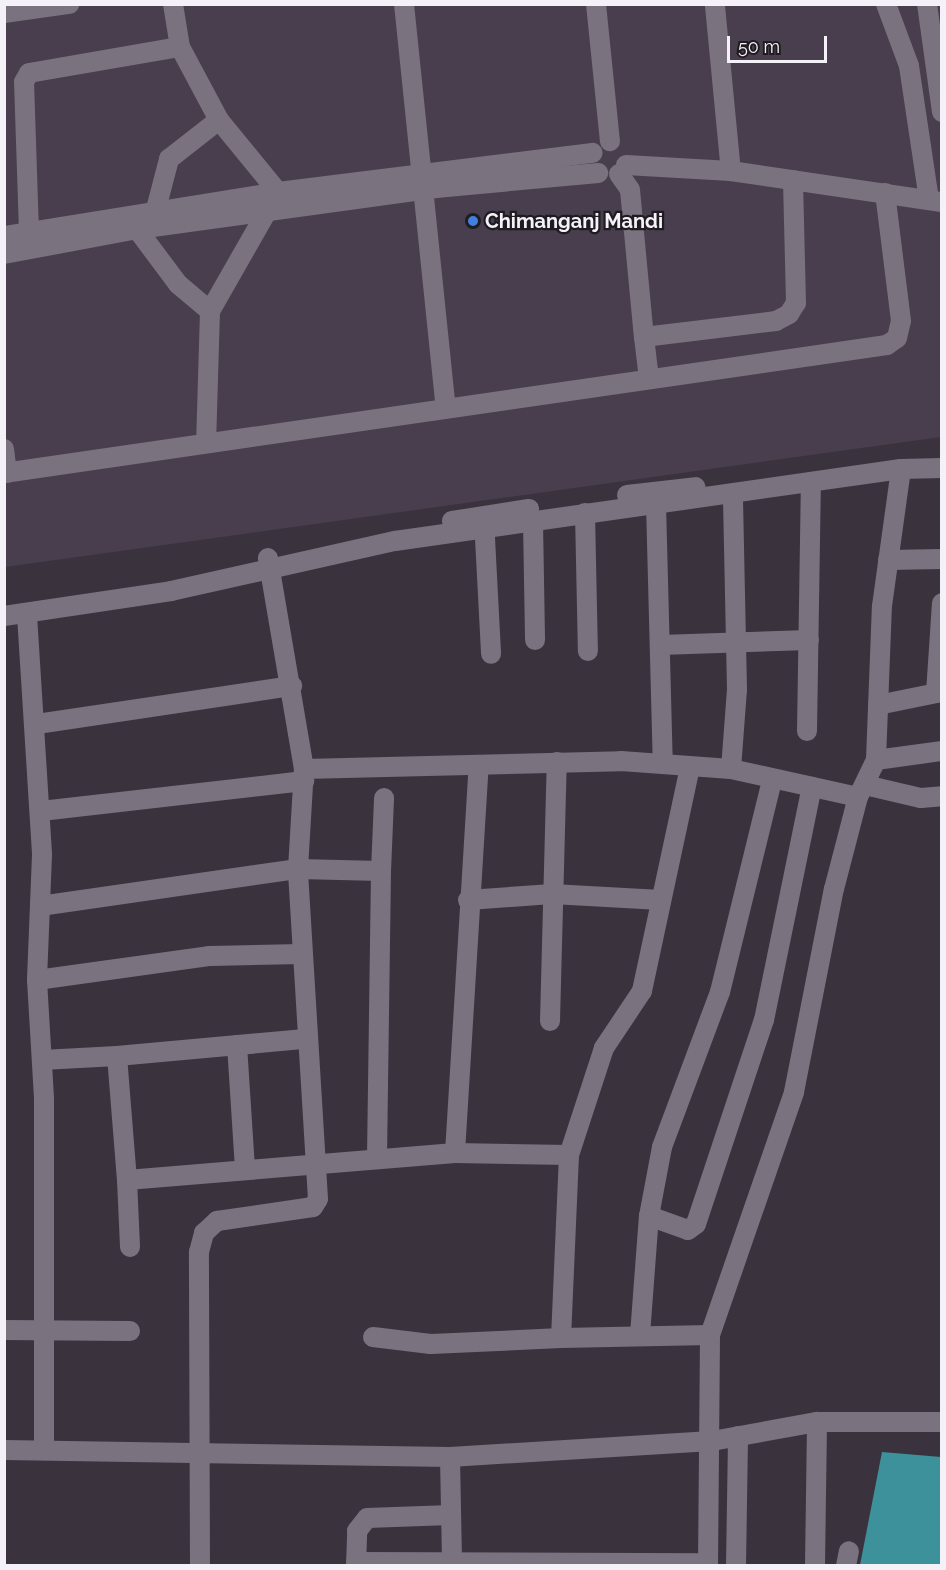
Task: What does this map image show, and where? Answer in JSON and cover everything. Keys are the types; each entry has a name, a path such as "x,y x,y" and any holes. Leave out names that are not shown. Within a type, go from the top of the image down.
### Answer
{"street":[{"path":"4,13 69,4"},
{"path":"173,4 180,47 219,120 278,192"},
{"path":"404,4 425,182 446,408"},
{"path":"596,4 610,141"},
{"path":"4,254 132,222 156,209 278,192 623,170 731,171 935,201 909,66 886,4"},
{"path":"927,4 942,112"},
{"path":"715,6 731,171"},
{"path":"29,232 24,82 28,73 180,47"},
{"path":"156,209 169,159 219,120"},
{"path":"4,236 132,222 267,212 593,153 610,141"},
{"path":"610,141 625,149 623,170 630,190 649,379"},
{"path":"593,153 598,173"},
{"path":"644,337 776,321 789,314 796,303 793,180"},
{"path":"206,443 210,312 278,192"},
{"path":"4,449 6,473 887,345 897,338 901,321 885,193"},
{"path":"132,222 178,284 210,312"},
{"path":"4,604 102,593 395,541 664,489 767,487 901,469 942,468"},
{"path":"451,1515 367,1518 357,1531 356,1564 708,1564 712,1441 710,1335 794,1092 862,791 876,760 888,560 901,469"},
{"path":"807,731 811,482"},
{"path":"484,523 533,522 585,513 733,495 767,487"},
{"path":"731,769 735,642 733,495"},
{"path":"656,504 663,764"},
{"path":"585,513 588,651"},
{"path":"533,522 535,640"},
{"path":"484,523 491,654"},
{"path":"888,560 942,559"},
{"path":"4,616 27,615 270,563"},
{"path":"200,1566 199,1252 204,1233 217,1221 313,1207 318,1199 305,1039 298,869 304,775 292,686 270,563"},
{"path":"878,705 939,692 942,603"},
{"path":"27,615 37,724 41,811 37,980 42,1060 44,1450"},
{"path":"660,645 809,640"},
{"path":"37,724 292,686"},
{"path":"876,760 942,751"},
{"path":"41,811 304,775 557,762 663,764 731,769 772,780 812,787 921,798 942,796"},
{"path":"550,1021 557,762"},
{"path":"455,1153 468,900 478,766"},
{"path":"561,1338 569,1155 604,1048 642,991 690,767"},
{"path":"640,1335 649,1216 662,1147 734,946 772,780"},
{"path":"649,1216 688,1230 696,1224 764,1020 812,787"},
{"path":"377,1158 384,798"},
{"path":"40,906 298,869 381,871"},
{"path":"468,900 552,894 661,900"},
{"path":"37,980 210,956 302,954"},
{"path":"42,1060 117,1056 305,1039"},
{"path":"237,1045 245,1168"},
{"path":"117,1056 130,1247"},
{"path":"127,1180 316,1162 455,1153 569,1155"},
{"path":"4,1330 130,1331"},
{"path":"373,1337 431,1344 640,1335 710,1335"},
{"path":"4,1450 450,1457 712,1441 817,1422 942,1422"},
{"path":"815,1566 817,1422"},
{"path":"736,1566 738,1436"},
{"path":"450,1457 452,1565"}],"shaded area":[{"name":"Chimanganj Mandi","path":"4,5 941,5 941,437 5,567"}],"water":[{"path":"882,1452 941,1457 941,1565 860,1565"}],"place":[{"name":"Chimanganj Mandi","path":"473,221"}]}
